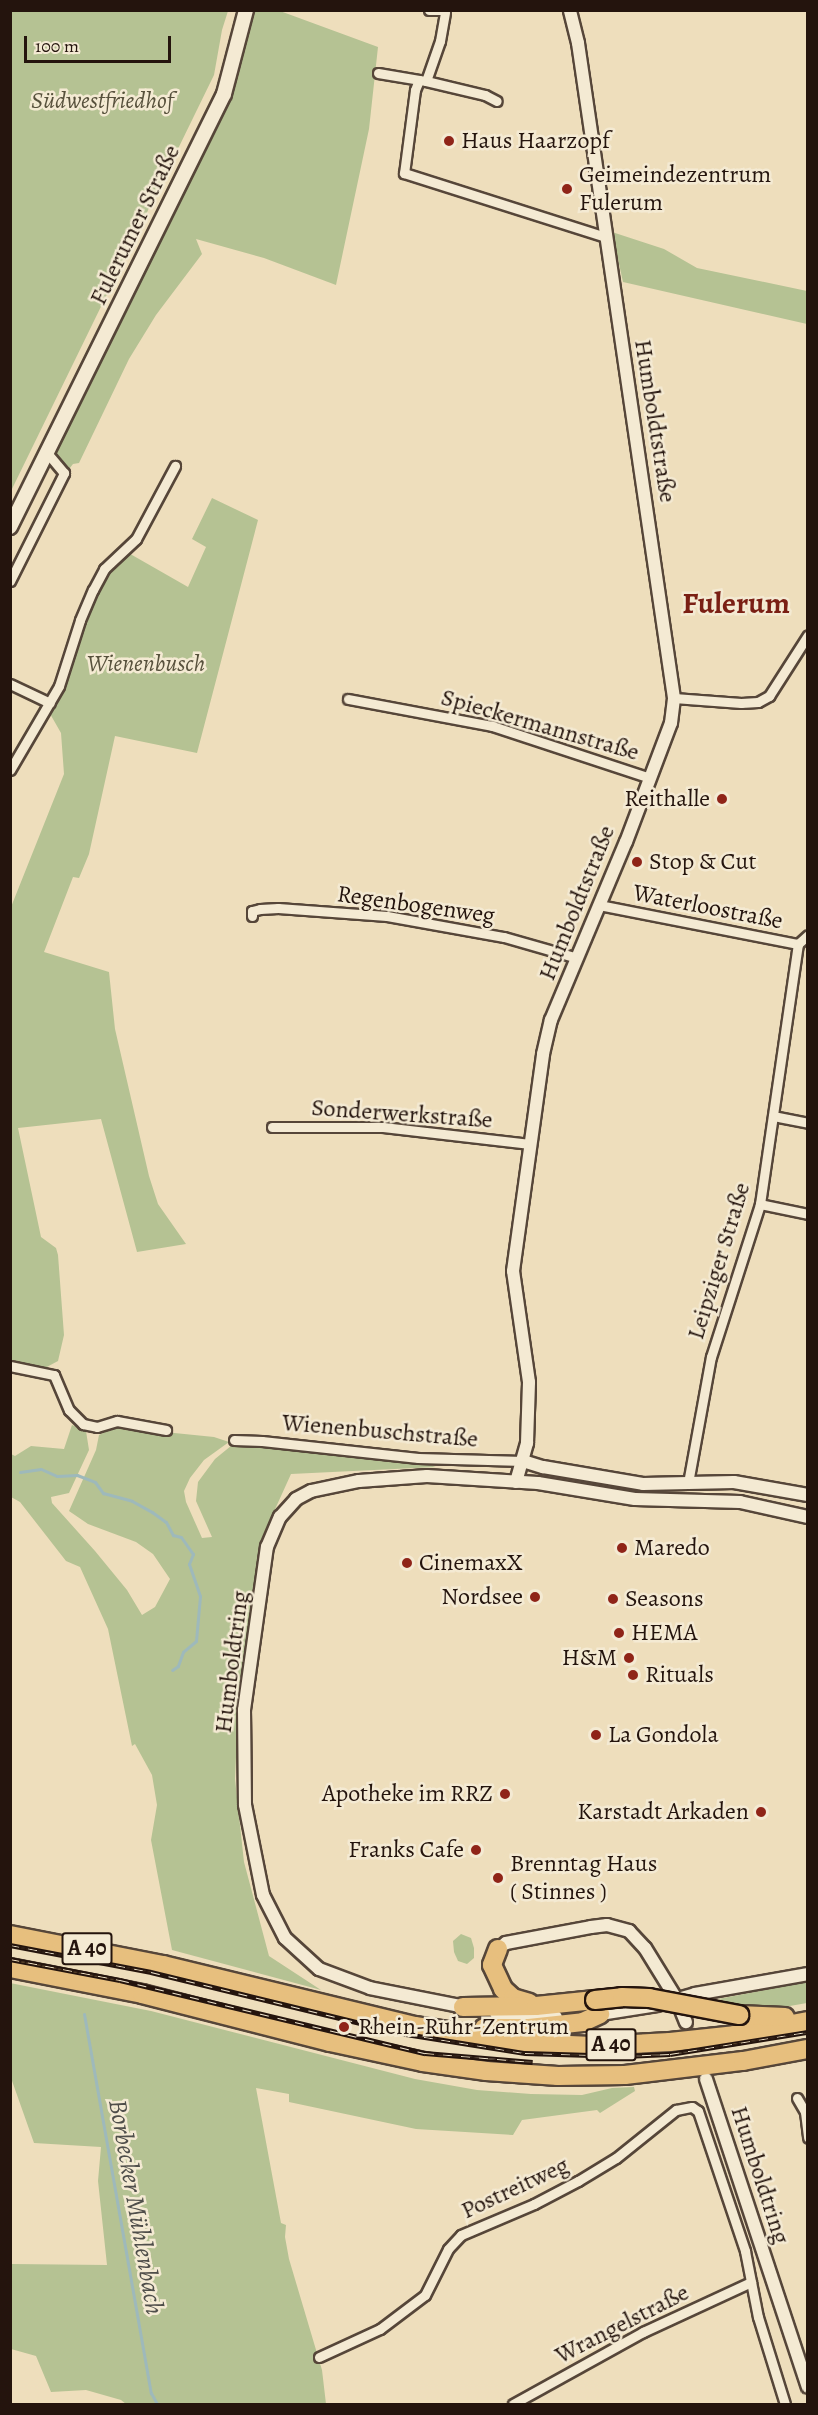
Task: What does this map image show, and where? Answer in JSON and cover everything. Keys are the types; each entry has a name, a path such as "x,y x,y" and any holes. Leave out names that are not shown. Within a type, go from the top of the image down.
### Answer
{"highway":[{"name":"A 40","path":"10,1935 163,1965 415,2026 514,2042 592,2046 695,2040 807,2021"},
{"path":"498,1949 492,1965 503,1989 513,1998 536,2006"},
{"name":"A 40","path":"10,1968 142,1994 330,2042 423,2062 486,2071 558,2076 625,2074 733,2062 807,2049"},
{"path":"464,2007 598,2007 649,1998 739,2015 773,2018 807,2014"},
{"path":"415,2026 529,2028 583,2022 598,2007"}],"main road":[{"name":"Fulerumer Straße","path":"10,527 224,94 246,10"}],"street":[{"path":"429,10 445,11 440,41 423,81 415,90 404,173 606,237"},
{"name":"Humboldtstraße","path":"516,1482 527,1443 529,1382 513,1271 530,1144 550,1023 650,778 670,723 674,698 578,43 570,10"},
{"path":"378,73 485,95 497,101"},
{"path":"10,581 64,472 47,453"},
{"path":"10,770 59,686 80,620 104,569 136,539 175,466"},
{"path":"674,698 741,703 758,702 769,696 807,635"},
{"path":"10,684 50,703"},
{"name":"Spieckermannstraße","path":"348,699 492,726 650,778"},
{"name":"Waterloostraße","path":"599,905 798,944 807,935"},
{"name":"Regenbogenweg","path":"252,916 252,911 278,908 387,916 504,937 577,958"},
{"name":"Leipziger Straße","path":"688,1483 711,1357 760,1204 798,944"},
{"path":"773,1116 807,1123"},
{"name":"Sonderwerkstraße","path":"272,1127 383,1127 530,1144"},
{"path":"760,1204 807,1214"},
{"path":"10,1366 54,1375 69,1410 83,1424 97,1427 117,1421 166,1430"},
{"name":"Wienenbuschstraße","path":"234,1440 418,1458 523,1461"},
{"path":"523,1461 543,1467 643,1484 734,1482 807,1495"},
{"name":"Humboldtring","path":"807,1516 740,1502 635,1499 516,1482 427,1476 384,1478 311,1491 296,1500 280,1517 267,1546 244,1710 243,1776 249,1836 262,1895 285,1938 313,1966 337,1978 370,1988 464,2007 529,2017 598,2007 677,2000 807,1974"},
{"path":"498,1949 506,1943 607,1924 618,1926 629,1931 639,1940 677,2000 686,2022"},
{"name":"Humboldtring","path":"706,2079 807,2387"},
{"path":"797,2098 804,2112 807,2138"},
{"name":"Postreitweg","path":"319,2357 380,2329 425,2295 448,2249 461,2235 534,2204 578,2181 616,2158 684,2106 698,2111 745,2250 751,2282"},
{"path":"751,2282 758,2317 785,2404"},
{"name":"Wrangelstraße","path":"513,2404 643,2332 751,2282"}],"green space":[{"name":"Südwestfriedhof","path":"11,10 228,11 222,30 214,75 11,491"},
{"path":"252,11 280,11 378,47 369,129 336,285 264,258 196,239 202,254 156,315 129,359 79,463 73,464 66,473 51,455 229,97 236,77 242,37"},
{"path":"612,232 664,249 697,268 807,291 807,324 623,282"},
{"name":"Wienenbusch","path":"212,498 258,520 197,753 115,736 89,854 79,878 73,877 44,952 109,972 115,1029 149,1176 158,1204 186,1244 137,1252 101,1119 18,1128 41,1237 56,1248 58,1255 64,1335 58,1361 43,1369 11,1365 11,907 64,774 61,733 49,712 70,668 88,606 107,570 125,551 188,587 206,547 192,539"},
{"path":"72,1425 86,1431 89,1450 69,1493 51,1497 52,1503 127,1590 142,1615 155,1607 170,1579 153,1554 136,1542 88,1524 69,1511 96,1450 99,1435 115,1427 214,1437 229,1442 204,1460 190,1478 184,1491 186,1502 202,1538 212,1537 196,1501 198,1482 215,1459 237,1441 416,1461 436,1467 291,1474 262,1538 238,1713 235,1779 244,1862 269,1956 321,1990 172,1950 151,1840 157,1805 152,1775 135,1744 132,1746 108,1629 80,1567 66,1561 20,1502 11,1497 11,1454 15,1456 31,1446 64,1449"},
{"path":"461,1934 471,1938 474,1948 474,1958 467,1964 458,1961 454,1952 453,1941"},
{"path":"807,1982 807,2003 784,2007 745,2006 718,1999"},
{"path":"10,1983 151,2011 415,2079 477,2090 582,2095 612,2088 634,2087 635,2091 600,2113 597,2110 522,2120 513,2135 416,2129 289,2102 289,2094 256,2088 281,2223 286,2225 285,2237 289,2259 322,2370 326,2404 126,2404 121,2400 86,2390 51,2392 36,2356 11,2349 11,2264 107,2265 98,2181 101,2147 34,2143 11,2078"}],"waterway":[{"name":"Borbecker Mühlenbach","path":"20,1472 41,1469 57,1476 77,1475 95,1482 103,1493 132,1501 152,1512 166,1522 173,1535 181,1537 193,1554 189,1564 200,1596 196,1641 183,1652 178,1666 172,1670"},
{"name":"Borbecker Mühlenbach","path":"84,2014 151,2393 157,2404"}],"tunnel":[{"path":"686,2022 704,2073"}],"railway":[{"path":"10,1945 151,1972 406,2034 525,2053 624,2056 670,2054 808,2032"},
{"path":"10,1959 120,1980 425,2053 533,2062"}],"place":[{"name":"Haus Haarzopf","path":"449,141"},
{"name":"Geimeindezentrum Fulerum","path":"567,189"},
{"name":"Reithalle","path":"722,799"},
{"name":"Stop & Cut","path":"637,862"},
{"name":"Maredo","path":"622,1548"},
{"name":"CinemaxX","path":"407,1563"},
{"name":"Nordsee","path":"535,1597"},
{"name":"Seasons","path":"613,1599"},
{"name":"HEMA","path":"619,1633"},
{"name":"H&M","path":"629,1658"},
{"name":"Rituals","path":"633,1675"},
{"name":"La Gondola","path":"596,1735"},
{"name":"Apotheke im RRZ","path":"505,1794"},
{"name":"Karstadt Arkaden","path":"761,1812"},
{"name":"Franks Cafe","path":"476,1850"},
{"name":"Brenntag Haus ( Stinnes )","path":"498,1878"},
{"name":"Rhein-Ruhr-Zentrum","path":"344,2027"}],"district":[{"name":"Fulerum","path":"736,603"}]}
